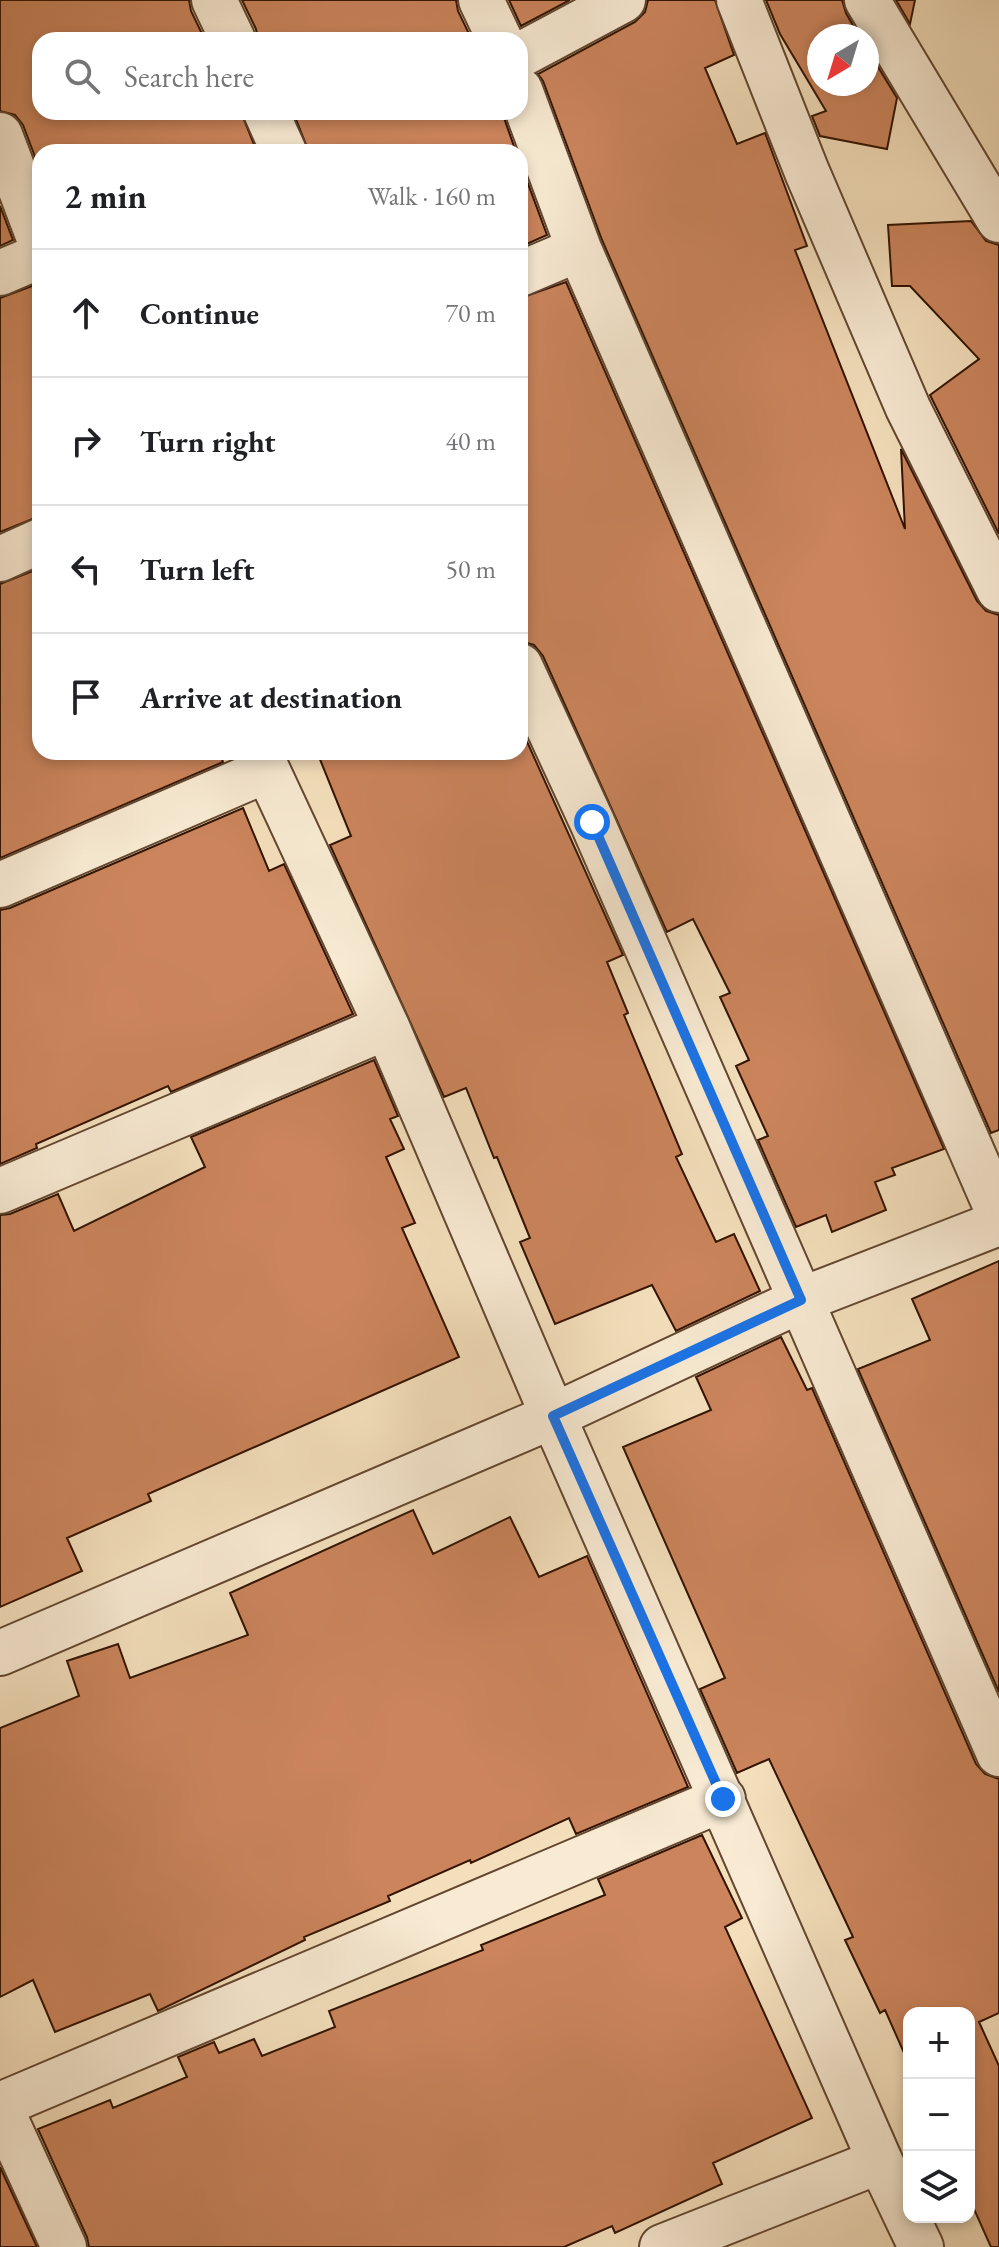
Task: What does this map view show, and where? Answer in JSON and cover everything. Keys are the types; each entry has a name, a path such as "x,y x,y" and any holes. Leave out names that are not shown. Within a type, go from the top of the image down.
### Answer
{"street":[{"path":"214,0 229,32"},
{"path":"481,0 496,32"},
{"path":"528,51 623,0"},
{"path":"739,0 807,172 908,408 999,590"},
{"path":"867,0 999,220"},
{"path":"528,112 579,249 999,1214"},
{"path":"270,120 280,144"},
{"path":"0,135 32,220"},
{"path":"528,271 579,249"},
{"path":"0,273 32,259"},
{"path":"0,559 32,545"},
{"path":"528,683 592,822 999,1754"},
{"path":"0,885 263,761 387,1027 553,1416 880,2161 921,2247"},
{"path":"0,1191 387,1027"},
{"path":"0,1653 553,1416 801,1300 999,1223"},
{"path":"64,2247 0,2106 723,1799"},
{"path":"662,2247 880,2161"}],"building":[{"path":"0,0 189,0 201,32 32,32 32,120 244,120 254,144 32,144 32,149 23,125 15,115 0,111"},
{"path":"242,0 456,0 468,32 257,32"},
{"path":"509,0 570,0 521,26"},
{"path":"648,0 715,0 734,55 705,68 737,144 765,133 807,246 795,250 905,529 901,449 977,601 986,611 999,615 999,1130 991,1133 602,240 538,74 635,22 645,12"},
{"path":"766,0 842,0 852,24 807,24 807,79 780,34"},
{"path":"896,0 915,0 910,24"},
{"path":"879,69 897,98 887,149 820,136 812,116 826,111 817,96 879,96"},
{"path":"296,120 505,120 513,144 306,144"},
{"path":"528,184 547,235 528,243"},
{"path":"0,206 13,240 0,246"},
{"path":"971,221 986,241 999,245 999,534 930,395 979,359 910,286 892,286 888,225"},
{"path":"566,282 944,1149 892,1168 895,1175 875,1182 886,1210 832,1232 826,1215 796,1227 758,1140 768,1136 736,1066 749,1060 720,997 730,993 693,919 667,932 543,656 534,645 528,643 528,295"},
{"path":"32,286 32,519 0,532 0,298"},
{"path":"32,571 32,760 223,762 0,858 0,584"},
{"path":"528,744 623,955 607,962 628,1013 624,1015 682,1154 676,1157 716,1242 734,1234 760,1291 676,1331 652,1285 555,1324 520,1242 530,1238 466,1088 444,1097 330,845 351,836 320,760 528,760"},
{"path":"243,808 269,871 284,864 353,1014 171,1092 168,1086 36,1144 37,1148 0,1164 0,910"},
{"path":"374,1060 398,1116 390,1119 404,1149 386,1157 415,1223 402,1228 459,1357 148,1494 151,1501 67,1538 82,1571 0,1607 0,1215 10,1214 58,1194 74,1231 205,1167 191,1137"},
{"path":"999,1261 999,1692 858,1369 930,1340 912,1299"},
{"path":"781,1337 807,1390 812,1388 976,1764 985,1774 999,1779 999,2013 979,2022 999,2066 999,2247 991,2247 975,2211 975,2007 903,2007 903,2050 885,2010 880,2013 845,1940 853,1937 769,1759 737,1773 700,1689 725,1678 623,1447 711,1410 696,1377"},
{"path":"413,1510 433,1554 510,1517 539,1577 587,1556 688,1787 576,1834 569,1818 471,1863 470,1860 388,1896 390,1901 304,1937 305,1940 158,2011 150,1994 55,2032 33,1980 0,1997 0,1728 79,1696 67,1661 118,1644 130,1678 248,1635 230,1593"},
{"path":"702,1835 742,1918 725,1927 812,2118 713,2163 722,2184 615,2233 612,2226 564,2247 89,2247 38,2129 110,2100 113,2108 187,2077 178,2057 214,2042 219,2053 254,2039 262,2056 335,2027 329,2011 483,1950 481,1945 605,1895 598,1879"},
{"path":"0,2167 37,2247 0,2247"}],"route":[{"path":"592,822 801,1300 553,1416 723,1799"}]}
